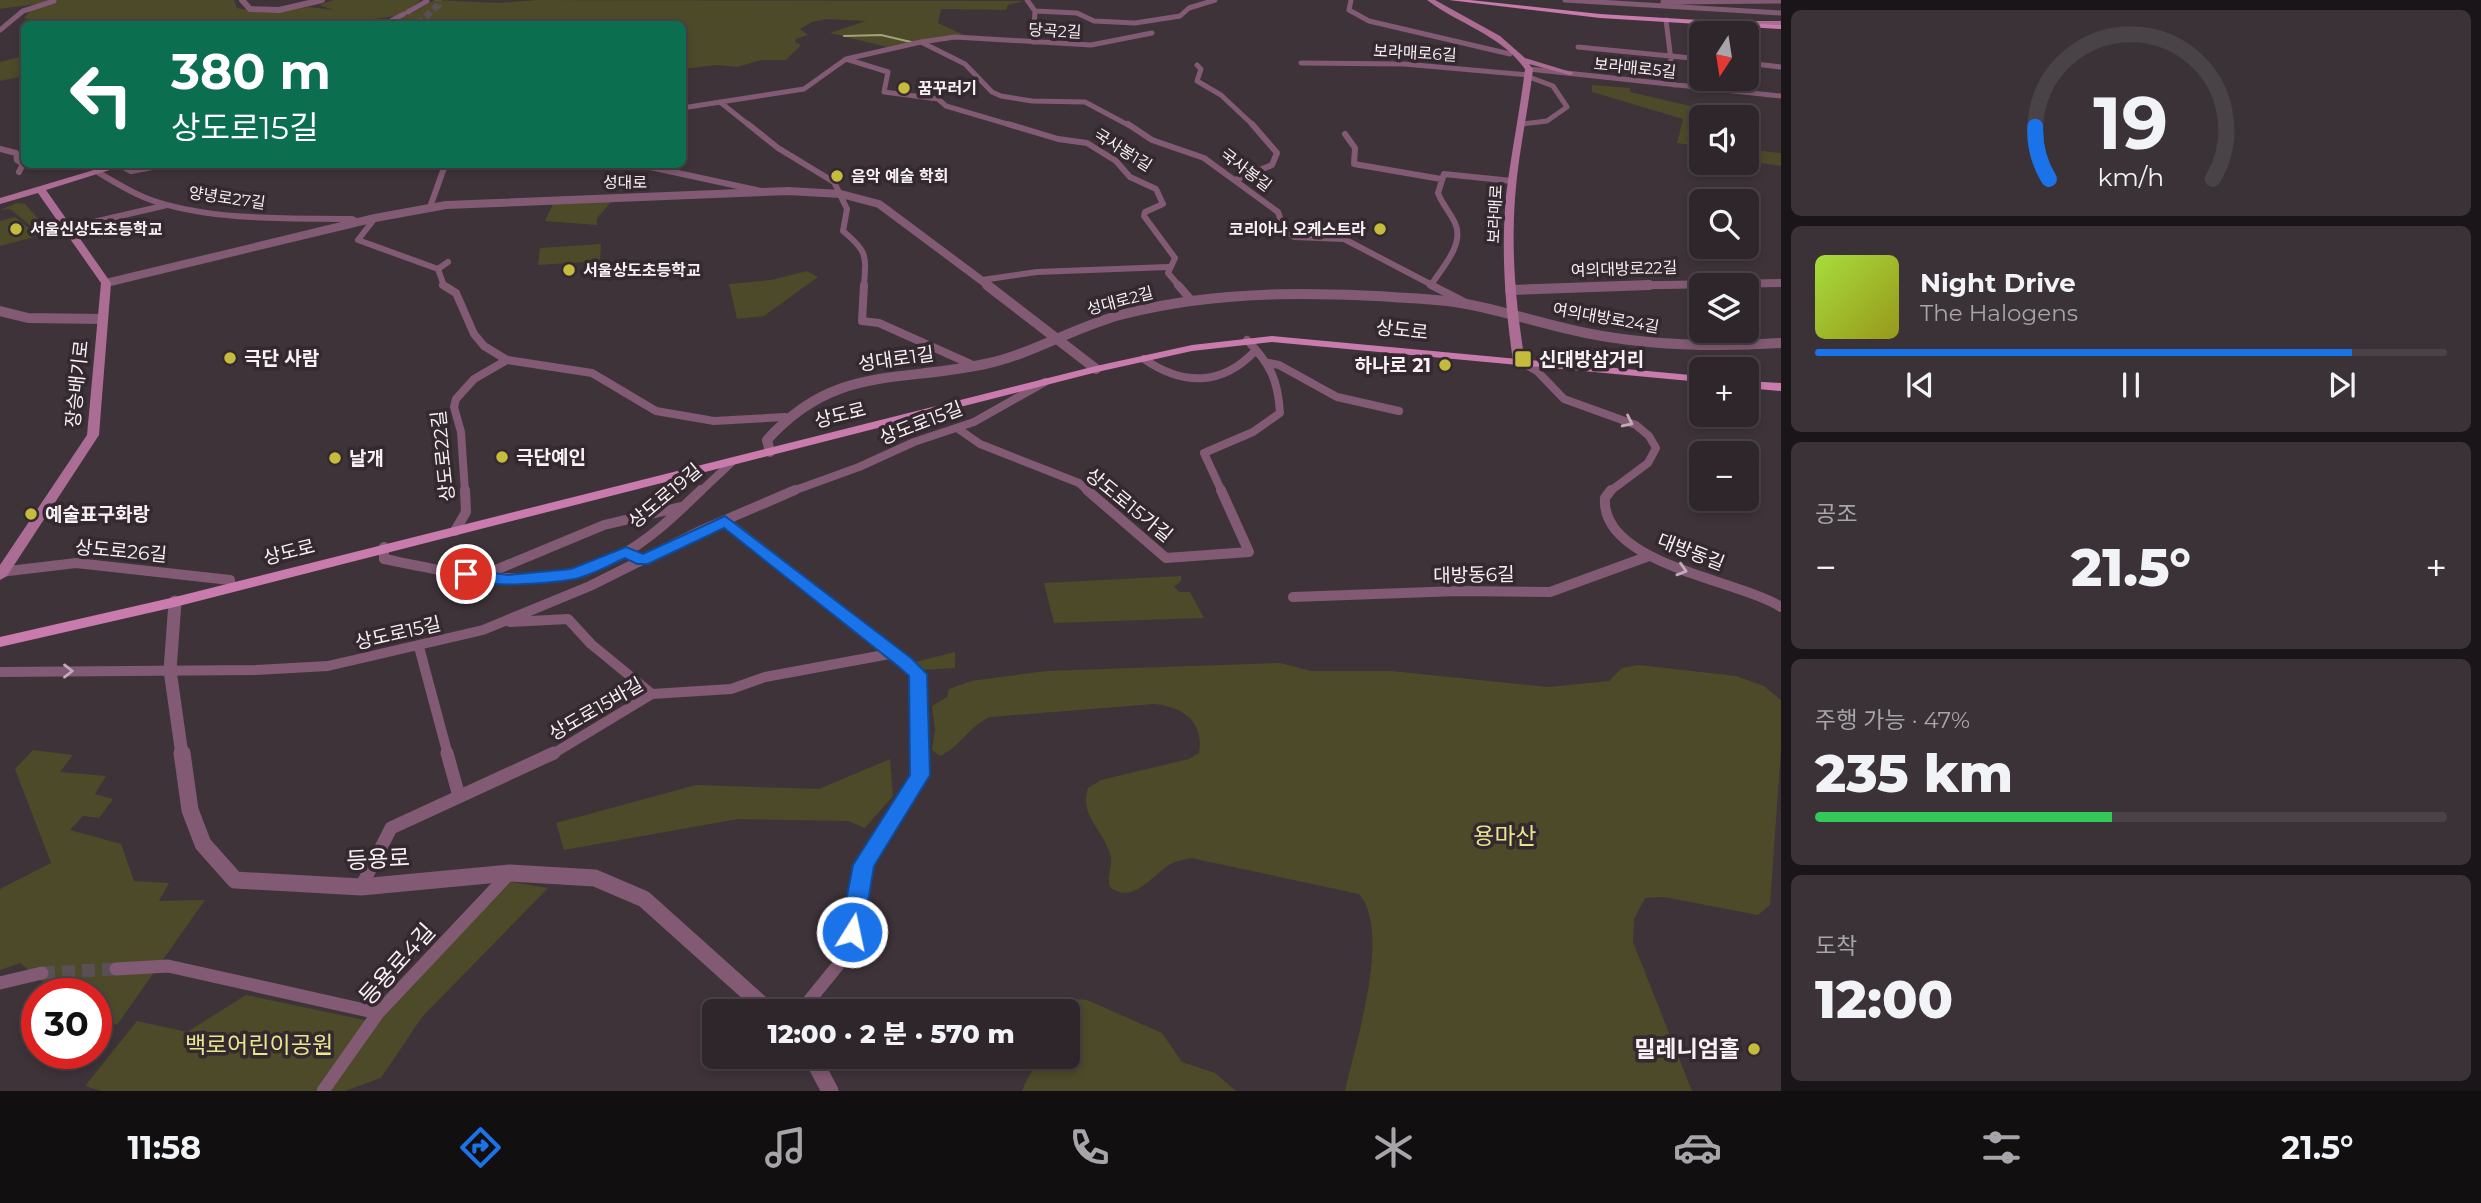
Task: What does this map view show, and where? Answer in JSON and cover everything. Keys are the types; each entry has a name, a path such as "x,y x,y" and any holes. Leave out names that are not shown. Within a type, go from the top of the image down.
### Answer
{"main road":[{"path":"1422,0 1510,54 1528,74"},
{"path":"1430,0 1496,38 1523,60 1570,73"},
{"path":"1451,0 1665,20 1779,23"},
{"path":"1479,0 1626,16 1779,23"},
{"path":"1523,60 1528,74"},
{"name":"보라매로","path":"1519,362 1510,314 1508,245 1512,181 1528,74"},
{"path":"0,201 113,168"},
{"path":"51,201 80,179"},
{"path":"41,190 106,283"},
{"name":"장승배기로","path":"1,573 93,435 106,283"},
{"name":"상도로","path":"0,642 175,602 1096,369 1192,348 1247,340 1300,340 1689,378"},
{"path":"1759,385 1781,387"},
{"path":"0,633 27,635"}],"street":[{"path":"242,0 250,9 268,11 322,0"},
{"path":"391,21 427,0"},
{"path":"1027,0 1035,11 1033,42"},
{"path":"1035,11 1077,13 1094,20 1135,23 1180,16 1189,8 1215,0"},
{"path":"1351,0 1349,10 1369,21 1510,54"},
{"path":"1565,0 1682,9 1781,11"},
{"path":"1630,0 1781,1"},
{"path":"0,30 23,11 54,1"},
{"path":"1581,1 1588,11"},
{"path":"1672,1 1692,17"},
{"path":"1766,1 1781,11"},
{"path":"1665,20 1674,85"},
{"name":"당곡2길","path":"921,42 956,37 1091,45 1152,33 1135,23"},
{"path":"686,107 804,89 846,59 921,42"},
{"name":"국사봉길","path":"921,42 965,64 992,92 1001,96 1085,103 1112,114 1152,140 1204,158 1278,212 1284,229 1294,237 1344,239 1468,304 1510,314"},
{"path":"1578,47 1689,57"},
{"name":"국사봉1길","path":"846,59 888,72 884,92 938,99 947,106 1058,139 1087,143 1102,152 1130,177 1150,185 1158,193 1162,206 1145,212 1143,216 1172,253 1174,258 1168,267 1168,273 1192,301"},
{"name":"보라매로6길","path":"1301,63 1404,64 1528,74"},
{"path":"1197,65 1200,69 1197,81 1240,110 1261,131 1276,153 1272,165 1235,180"},
{"path":"1759,65 1781,67"},
{"name":"보라매로5길","path":"1528,74 1570,73 1781,96"},
{"path":"1521,124 1547,121 1567,107 1558,91 1548,82 1528,74"},
{"path":"720,102 778,148 834,182 847,209 843,231 863,247 866,257 862,321 879,323 975,366"},
{"path":"1345,134 1355,143 1357,157 1354,164 1441,179"},
{"path":"0,149 16,153 19,158 17,160 21,163"},
{"path":"19,172 21,168"},
{"path":"126,168 131,171 147,168"},
{"path":"430,207 444,168"},
{"path":"655,168 766,192"},
{"name":"양녕로27길","path":"99,173 128,191 167,205 253,217 352,219 358,222"},
{"path":"1431,285 1456,245 1458,232 1439,196 1444,174 1512,181"},
{"name":"성대로","path":"106,283 430,207 529,199 766,192 839,193 876,202 891,210 1096,369"},
{"path":"68,228 167,205"},
{"path":"374,218 358,240 439,269"},
{"path":"439,269 448,262"},
{"path":"982,280 1037,272 1168,267"},
{"path":"439,269 443,287 456,293 474,334 484,346 507,360 592,373 656,411 714,421 785,417"},
{"name":"여의대방로22길","path":"1510,290 1686,283 1781,283"},
{"path":"1192,301 1321,296 1468,304"},
{"name":"성대로2길","path":"1059,339 1128,312 1192,301"},
{"path":"0,311 39,318 103,319"},
{"name":"여의대방로24길","path":"1510,314 1656,344 1697,348 1781,343"},
{"name":"성대로1길","path":"770,452 767,440 785,417 800,405 854,382 975,366 1059,339"},
{"path":"1247,340 1269,363 1279,365 1338,397 1399,411"},
{"path":"1144,359 1167,375 1202,381 1224,377 1245,363 1255,351"},
{"name":"상도로22길","path":"455,531 466,512 461,432 454,407 456,399 474,379 507,360"},
{"name":"대방동길","path":"1519,362 1537,371 1564,399 1627,420 1653,442 1656,448 1652,458 1606,494 1604,500 1608,517 1623,537 1668,566 1761,595 1781,607"},
{"name":"상도로15가길","path":"957,428 980,444 1079,483 1166,558 1249,552 1204,453 1272,421 1280,413 1269,363"},
{"name":"상도로15길","path":"0,672 256,670 328,666 419,647 502,622 590,586 725,521 914,442 975,422 1045,382"},
{"name":"상도로19길","path":"384,547 384,559 508,580 574,574 626,552 732,462"},
{"path":"481,576 573,537 640,516 681,507"},
{"path":"725,521 895,653 918,674 920,775 864,865 847,954 811,999"},
{"path":"626,552 642,560"},
{"name":"대방동6길","path":"1293,597 1458,591 1550,592 1649,556"},
{"name":"상도로26길","path":"1,573 75,563 230,580 231,586"},
{"name":"등용로","path":"175,602 170,670 190,810 203,844 235,880 361,887 510,873 595,877 645,899 756,999"},
{"path":"502,622 568,619 598,650 652,694"},
{"path":"419,647 459,796"},
{"name":"상도로15바길","path":"361,887 391,828 549,756 652,694 731,689 765,677 895,653"},
{"name":"등용로4길","path":"323,1091 378,1013 510,873"},
{"path":"116,969 168,965 378,1013"},
{"path":"0,983 42,973"},
{"path":"818,1069 830,1091"}],"green space":[{"path":"0,0 234,0 237,8 263,13 309,7 334,10 319,5 334,0 421,0 405,12 413,13 434,0 498,3 538,0 1024,1 1008,5 1006,10 941,9 938,23 964,35 891,48 830,33 866,21 827,19 812,22 800,29 808,35 796,39 795,42 801,45 786,60 761,60 737,67 716,65 686,69 686,21 397,21 408,15 401,14 348,21 43,21 24,18 31,10 57,1 0,9"},
{"path":"21,57 21,77 0,81 0,62"},
{"path":"1592,85 1630,88 1630,92 1689,106 1689,145 1677,143 1683,119 1592,92"},
{"path":"1759,150 1781,153 1781,166 1759,163"},
{"path":"554,202 611,202 597,218 597,225 545,221"},
{"path":"17,203 25,204 46,227 35,229 10,209 0,210"},
{"name":"서울신상도초등학교","path":"15,217 38,236 0,246 0,221"},
{"path":"601,244 600,261 538,265 540,248"},
{"path":"807,271 818,277 764,316 737,319 729,284 771,280"},
{"path":"1181,576 1181,581 1174,587 1180,592 1190,592 1204,618 1054,623 1044,583"},
{"path":"955,652 955,668 920,670 911,663"},
{"name":"용마산","path":"1280,663 1311,671 1391,671 1548,687 1609,681 1622,668 1638,665 1736,676 1764,686 1781,700 1781,749 1770,905 1758,915 1664,897 1645,898 1634,919 1633,942 1692,1091 1345,1091 1363,1018 1372,960 1372,934 1368,911 1359,894 1191,858 1169,865 1134,891 1118,892 1110,887 1111,858 1107,845 1089,815 1086,798 1088,788 1101,780 1189,759 1199,753 1200,742 1195,724 1182,712 1154,704 990,717 940,756 932,750 935,730 932,706 947,697 949,689 971,681 1046,671"},
{"path":"33,750 73,755 60,772 106,776 95,794 113,799 99,818 83,816 70,830 121,844 134,881 169,883 159,901 205,900 117,1025 112,1023 112,978 38,978 20,963 0,970 0,889 51,863 15,769"},
{"path":"890,759 893,796 865,828 848,821 738,819 564,850 556,823 696,785 819,789"},
{"name":"백로어린이공원","path":"511,882 548,888 422,1017 381,1078 345,1091 101,1091 85,1086 99,1069 112,1069 112,1052 137,1021 187,1032 246,995 374,1022"},
{"path":"1080,999 1087,1000 1162,1033 1182,1062 1215,1073 1236,1091 1022,1091 1034,1069 1080,1069"}],"waterway":[{"path":"844,36 881,35 911,42"}],"tunnel":[{"path":"421,21 438,5 438,0"},
{"path":"42,973 116,969"}],"place":[{"name":"꿈꾸러기","path":"904,88"},
{"name":"음악 예술 학회","path":"837,176"},
{"name":"서울신상도초등학교","path":"16,229"},
{"name":"코리아나 오케스트라","path":"1380,229"},
{"name":"서울상도초등학교","path":"569,270"},
{"name":"극단 사람","path":"230,358"},
{"name":"신대방삼거리","path":"1523,359"},
{"name":"하나로 21","path":"1445,365"},
{"name":"극단예인","path":"502,457"},
{"name":"날개","path":"335,458"},
{"name":"예술표구화랑","path":"31,514"},
{"name":"밀레니엄홀","path":"1754,1049"}],"route":[{"path":"466,574 508,580 574,574 616,559 626,552 642,560 725,521 884,643 918,674 920,775 864,865 852,932"}]}
